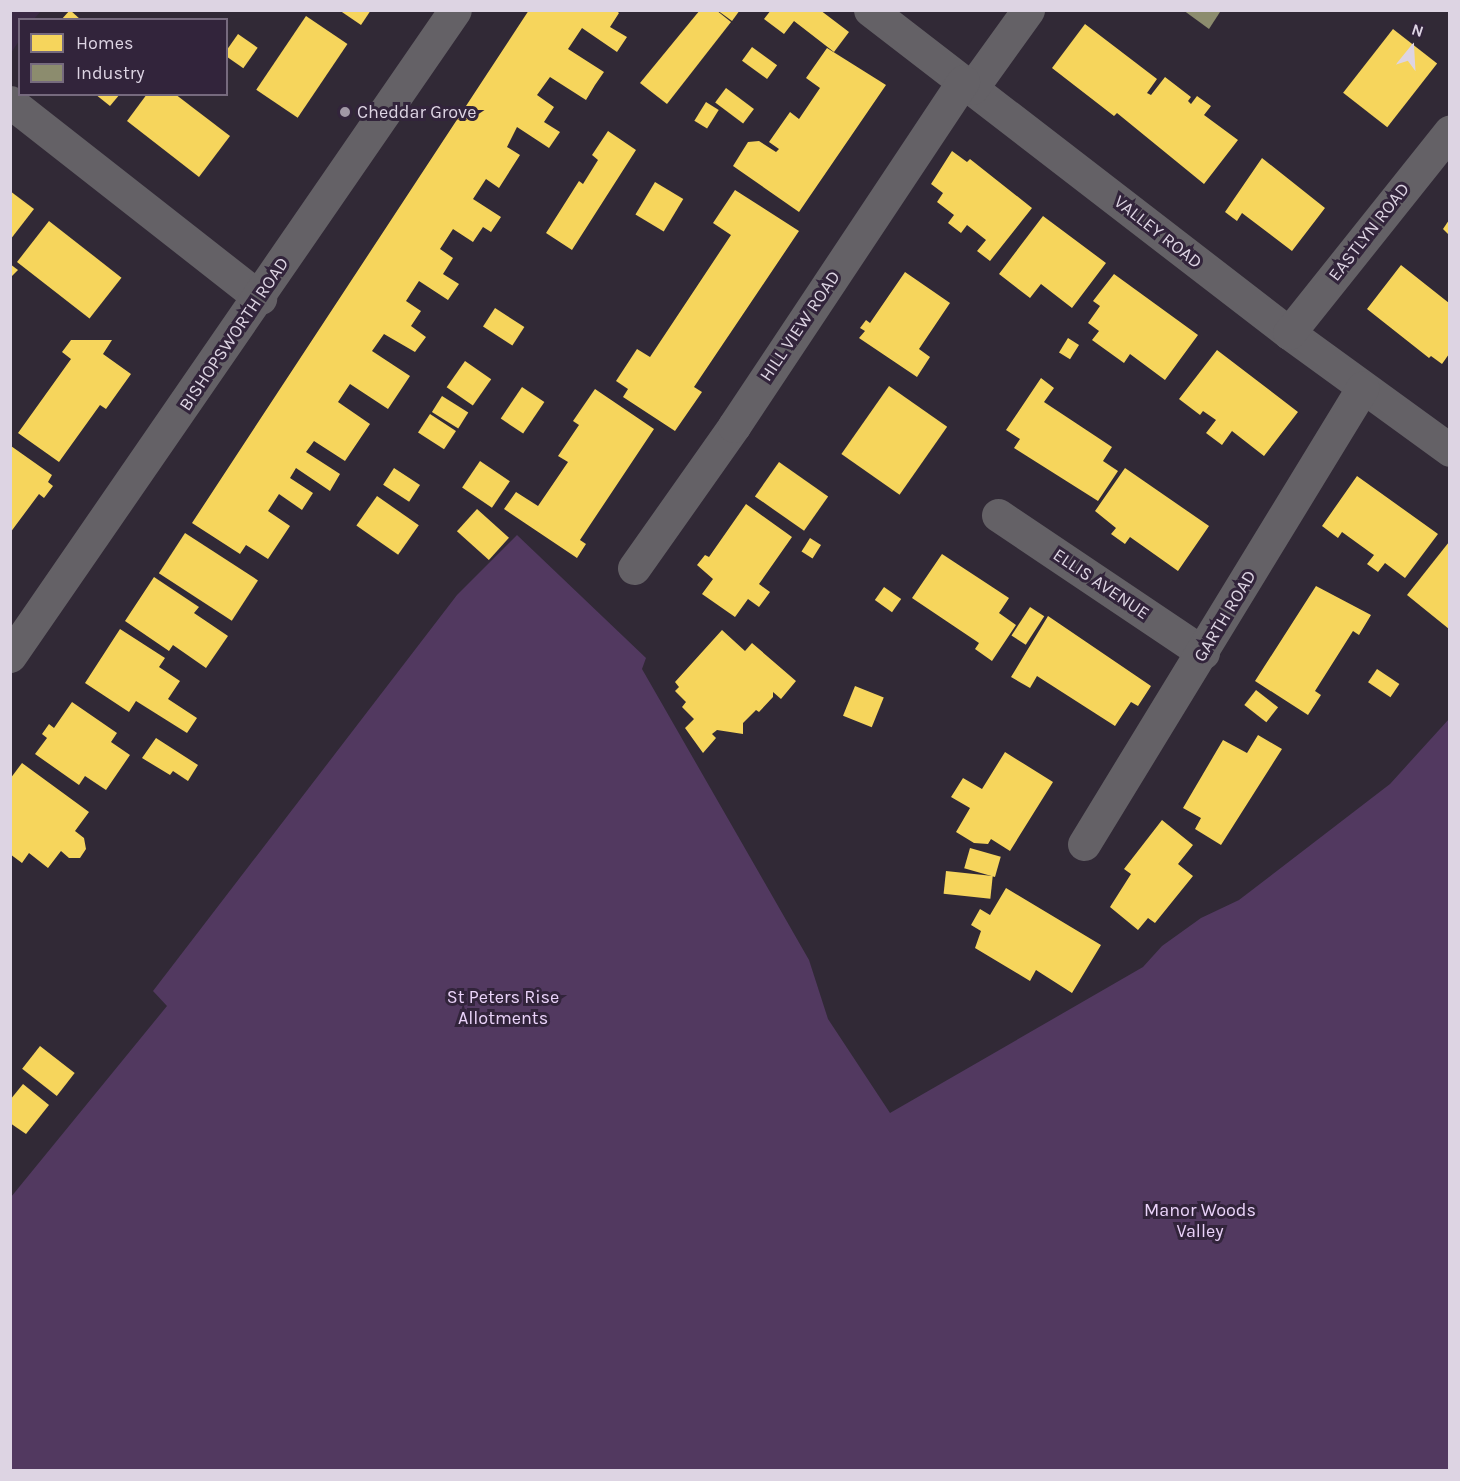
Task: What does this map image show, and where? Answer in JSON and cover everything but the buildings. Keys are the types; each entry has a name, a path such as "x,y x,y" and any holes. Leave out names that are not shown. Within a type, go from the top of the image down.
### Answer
{"street":[{"name":"BISHOPSWORTH ROAD","path":"12,651 260,298 455,10"},
{"name":"VALLEY ROAD","path":"870,10 1289,333 1449,450"},
{"name":"HILL VIEW ROAD","path":"634,568 741,416 967,84 1028,10"},
{"path":"10,102 260,298"},
{"name":"EASTLYN ROAD","path":"1289,333 1449,131"},
{"name":"GARTH ROAD","path":"1084,844 1203,653 1363,387"},
{"name":"ELLIS AVENUE","path":"998,515 1203,653"}],"shaded area":[{"path":"11,10 41,11 35,18 18,18 18,42 11,53"}],"green space":[{"path":"517,535 646,658 642,669 809,960 828,1019 890,1113 1143,967 1162,946 1201,918 1239,900 1390,784 1449,719 1449,1470 11,1470 11,1197 167,1006 153,991 457,595"}],"place":[{"name":"Cheddar Grove","path":"345,112"}],"park label":[{"name":"St Peters Rise Allotments","path":"503,1008"},
{"name":"Manor Woods Valley","path":"1200,1221"}]}
